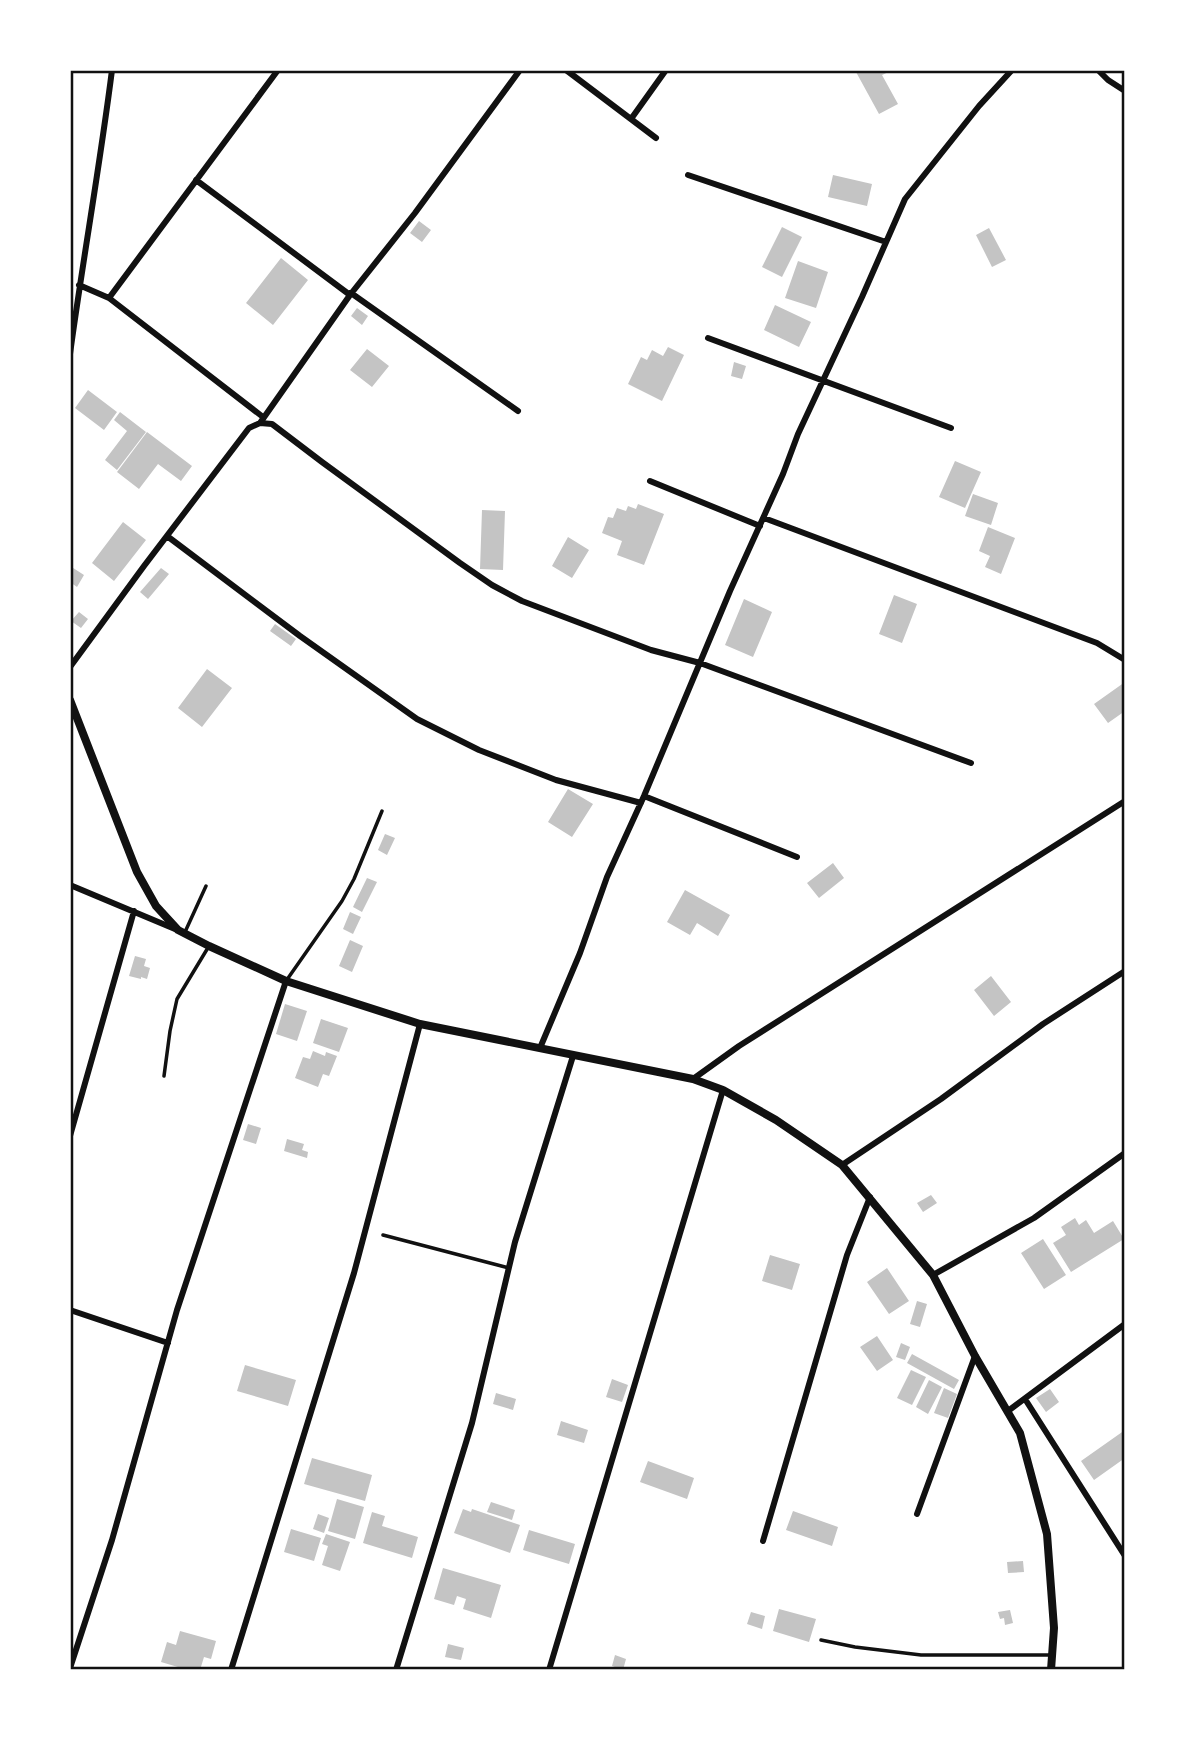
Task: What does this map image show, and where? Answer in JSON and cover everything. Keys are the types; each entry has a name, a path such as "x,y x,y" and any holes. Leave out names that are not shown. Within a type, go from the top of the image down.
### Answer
{"street":[{"path":"70,354 112,70"},
{"path":"109,298 278,70"},
{"path":"70,667 249,428 261,420 350,294 415,212 520,70"},
{"path":"566,70 656,138"},
{"path":"631,119 666,70"},
{"path":"540,1048 580,953 607,877 798,434 905,199 979,106 1012,70"},
{"path":"1098,70 1125,91"},
{"path":"688,175 886,242"},
{"path":"196,180 350,294 518,411"},
{"path":"79,285 109,298 261,420 272,424 460,563 512,596 651,650 700,663 971,763"},
{"path":"708,338 951,428"},
{"path":"650,481 760,526"},
{"path":"764,517 1097,643 1125,660"},
{"path":"167,536 300,636 417,719 479,750 556,780 642,799 797,856"},
{"path":"70,700 138,872 156,906 181,932"},
{"path":"693,1079 750,1039 1125,801"},
{"path":"70,885 134,911 286,981 419,1024 693,1079 723,1090 776,1120 842,1165 933,1275 975,1356 1020,1433 1047,1534 1054,1628 1051,1670"},
{"path":"70,1136 134,911"},
{"path":"842,1165 942,1099 1043,1024 1125,971"},
{"path":"70,1668 112,1540 177,1310 286,981"},
{"path":"231,1670 354,1273 419,1024"},
{"path":"396,1670 472,1423 515,1242 573,1056"},
{"path":"549,1670 723,1090"},
{"path":"933,1275 1034,1218 1125,1153"},
{"path":"763,1541 847,1255 870,1197"},
{"path":"70,1310 168,1343"},
{"path":"1008,1411 1125,1324"},
{"path":"917,1514 975,1356"},
{"path":"1025,1399 1125,1556"}],"lane":[{"path":"286,981 342,901 382,811"},
{"path":"181,932 206,886"},
{"path":"164,1076 177,999 209,947"},
{"path":"383,1235 509,1268"},
{"path":"821,1640 921,1655 1052,1655"}],"building":[{"path":"893,70 882,75 898,104 879,114 856,72"},
{"path":"833,175 872,184 867,206 828,197"},
{"path":"419,221 431,230 422,242 410,233"},
{"path":"782,227 802,237 782,277 762,267"},
{"path":"989,228 1006,260 992,267 976,235"},
{"path":"281,258 308,280 273,325 246,303"},
{"path":"798,261 828,272 816,308 785,298"},
{"path":"775,305 811,322 799,347 764,330"},
{"path":"357,308 368,316 362,325 351,316"},
{"path":"668,347 684,355 662,401 628,384 641,357 647,360 652,350 663,356"},
{"path":"367,349 389,366 372,387 350,370"},
{"path":"734,362 746,366 742,379 731,376"},
{"path":"88,390 117,412 104,430 75,408"},
{"path":"120,412 146,432 117,470 105,460 127,431 114,420"},
{"path":"147,432 192,466 181,481 158,464 139,489 117,472"},
{"path":"955,461 981,472 965,508 939,497"},
{"path":"973,494 998,503 991,525 965,516"},
{"path":"638,504 664,514 644,565 617,555 622,541 602,533 608,517 613,518 617,508 626,511 628,506 636,509"},
{"path":"482,510 505,511 503,570 480,569"},
{"path":"123,522 146,540 114,581 92,563"},
{"path":"988,527 1015,538 1001,574 985,567 990,556 979,551"},
{"path":"568,537 589,550 572,578 552,566"},
{"path":"70,566 84,575 77,587 70,582"},
{"path":"161,568 169,574 148,599 140,592"},
{"path":"894,595 917,604 902,643 879,634"},
{"path":"744,599 772,612 753,657 725,645"},
{"path":"79,612 88,619 81,628 71,621"},
{"path":"275,624 296,639 291,646 270,631"},
{"path":"207,669 232,688 202,727 178,708"},
{"path":"1125,682 1125,711 1108,723 1094,704"},
{"path":"568,789 593,804 572,837 548,822"},
{"path":"385,834 395,838 387,855 378,850"},
{"path":"833,863 844,878 819,898 807,883"},
{"path":"367,878 377,882 362,912 353,907"},
{"path":"685,890 730,915 718,936 697,923 690,935 667,922"},
{"path":"350,912 361,917 353,934 343,929"},
{"path":"350,940 363,946 352,972 339,966"},
{"path":"135,956 146,959 144,966 150,968 147,979 129,976"},
{"path":"991,976 1011,1002 994,1016 974,990"},
{"path":"285,1004 307,1011 297,1041 276,1034"},
{"path":"321,1019 348,1028 339,1052 313,1043"},
{"path":"313,1051 325,1056 326,1052 337,1056 329,1076 323,1074 318,1087 295,1078 303,1057 310,1059"},
{"path":"248,1124 261,1128 256,1144 243,1140"},
{"path":"287,1139 304,1144 302,1150 308,1152 307,1158 284,1151"},
{"path":"931,1195 937,1203 923,1212 917,1203"},
{"path":"1075,1218 1079,1225 1086,1220 1094,1233 1113,1221 1124,1239 1071,1272 1053,1243 1066,1235 1061,1227"},
{"path":"1043,1239 1066,1275 1044,1289 1021,1253"},
{"path":"770,1255 800,1264 792,1290 762,1281"},
{"path":"887,1268 909,1301 889,1314 867,1282"},
{"path":"917,1301 927,1304 920,1327 910,1324"},
{"path":"877,1336 893,1360 877,1371 860,1347"},
{"path":"901,1343 910,1347 905,1360 896,1357"},
{"path":"912,1354 959,1380 954,1389 907,1363"},
{"path":"245,1365 296,1380 288,1406 237,1391"},
{"path":"911,1370 926,1377 912,1405 897,1398"},
{"path":"612,1379 628,1385 622,1402 606,1397"},
{"path":"929,1380 942,1387 928,1414 916,1407"},
{"path":"944,1388 957,1394 948,1418 934,1413"},
{"path":"1050,1389 1059,1402 1046,1412 1036,1398"},
{"path":"496,1393 516,1399 513,1410 493,1404"},
{"path":"561,1421 588,1430 584,1443 557,1435"},
{"path":"1125,1430 1125,1458 1094,1480 1081,1461"},
{"path":"312,1458 372,1475 365,1501 304,1484"},
{"path":"648,1461 694,1478 687,1499 640,1482"},
{"path":"337,1499 364,1507 355,1539 328,1531"},
{"path":"491,1502 515,1510 512,1520 487,1512"},
{"path":"463,1509 471,1512 472,1509 520,1525 510,1553 454,1533"},
{"path":"793,1511 838,1527 832,1546 786,1530"},
{"path":"372,1512 385,1516 382,1526 418,1537 412,1558 363,1543"},
{"path":"318,1514 329,1518 324,1533 313,1529"},
{"path":"291,1529 321,1538 314,1561 284,1552"},
{"path":"529,1530 575,1544 569,1564 523,1550"},
{"path":"326,1534 350,1542 340,1571 322,1565 328,1546 322,1544"},
{"path":"1023,1561 1024,1572 1008,1573 1007,1562"},
{"path":"443,1568 501,1585 491,1618 463,1609 466,1599 457,1596 454,1605 434,1599"},
{"path":"779,1609 816,1619 809,1642 773,1631"},
{"path":"1010,1610 1013,1623 1005,1625 1004,1618 1000,1619 998,1612"},
{"path":"751,1612 765,1616 762,1629 747,1624"},
{"path":"180,1631 216,1641 211,1659 204,1657 200,1670 188,1670 161,1662 167,1642 176,1645"},
{"path":"448,1644 464,1648 461,1660 445,1657"},
{"path":"615,1655 626,1659 623,1670 612,1666"}]}
